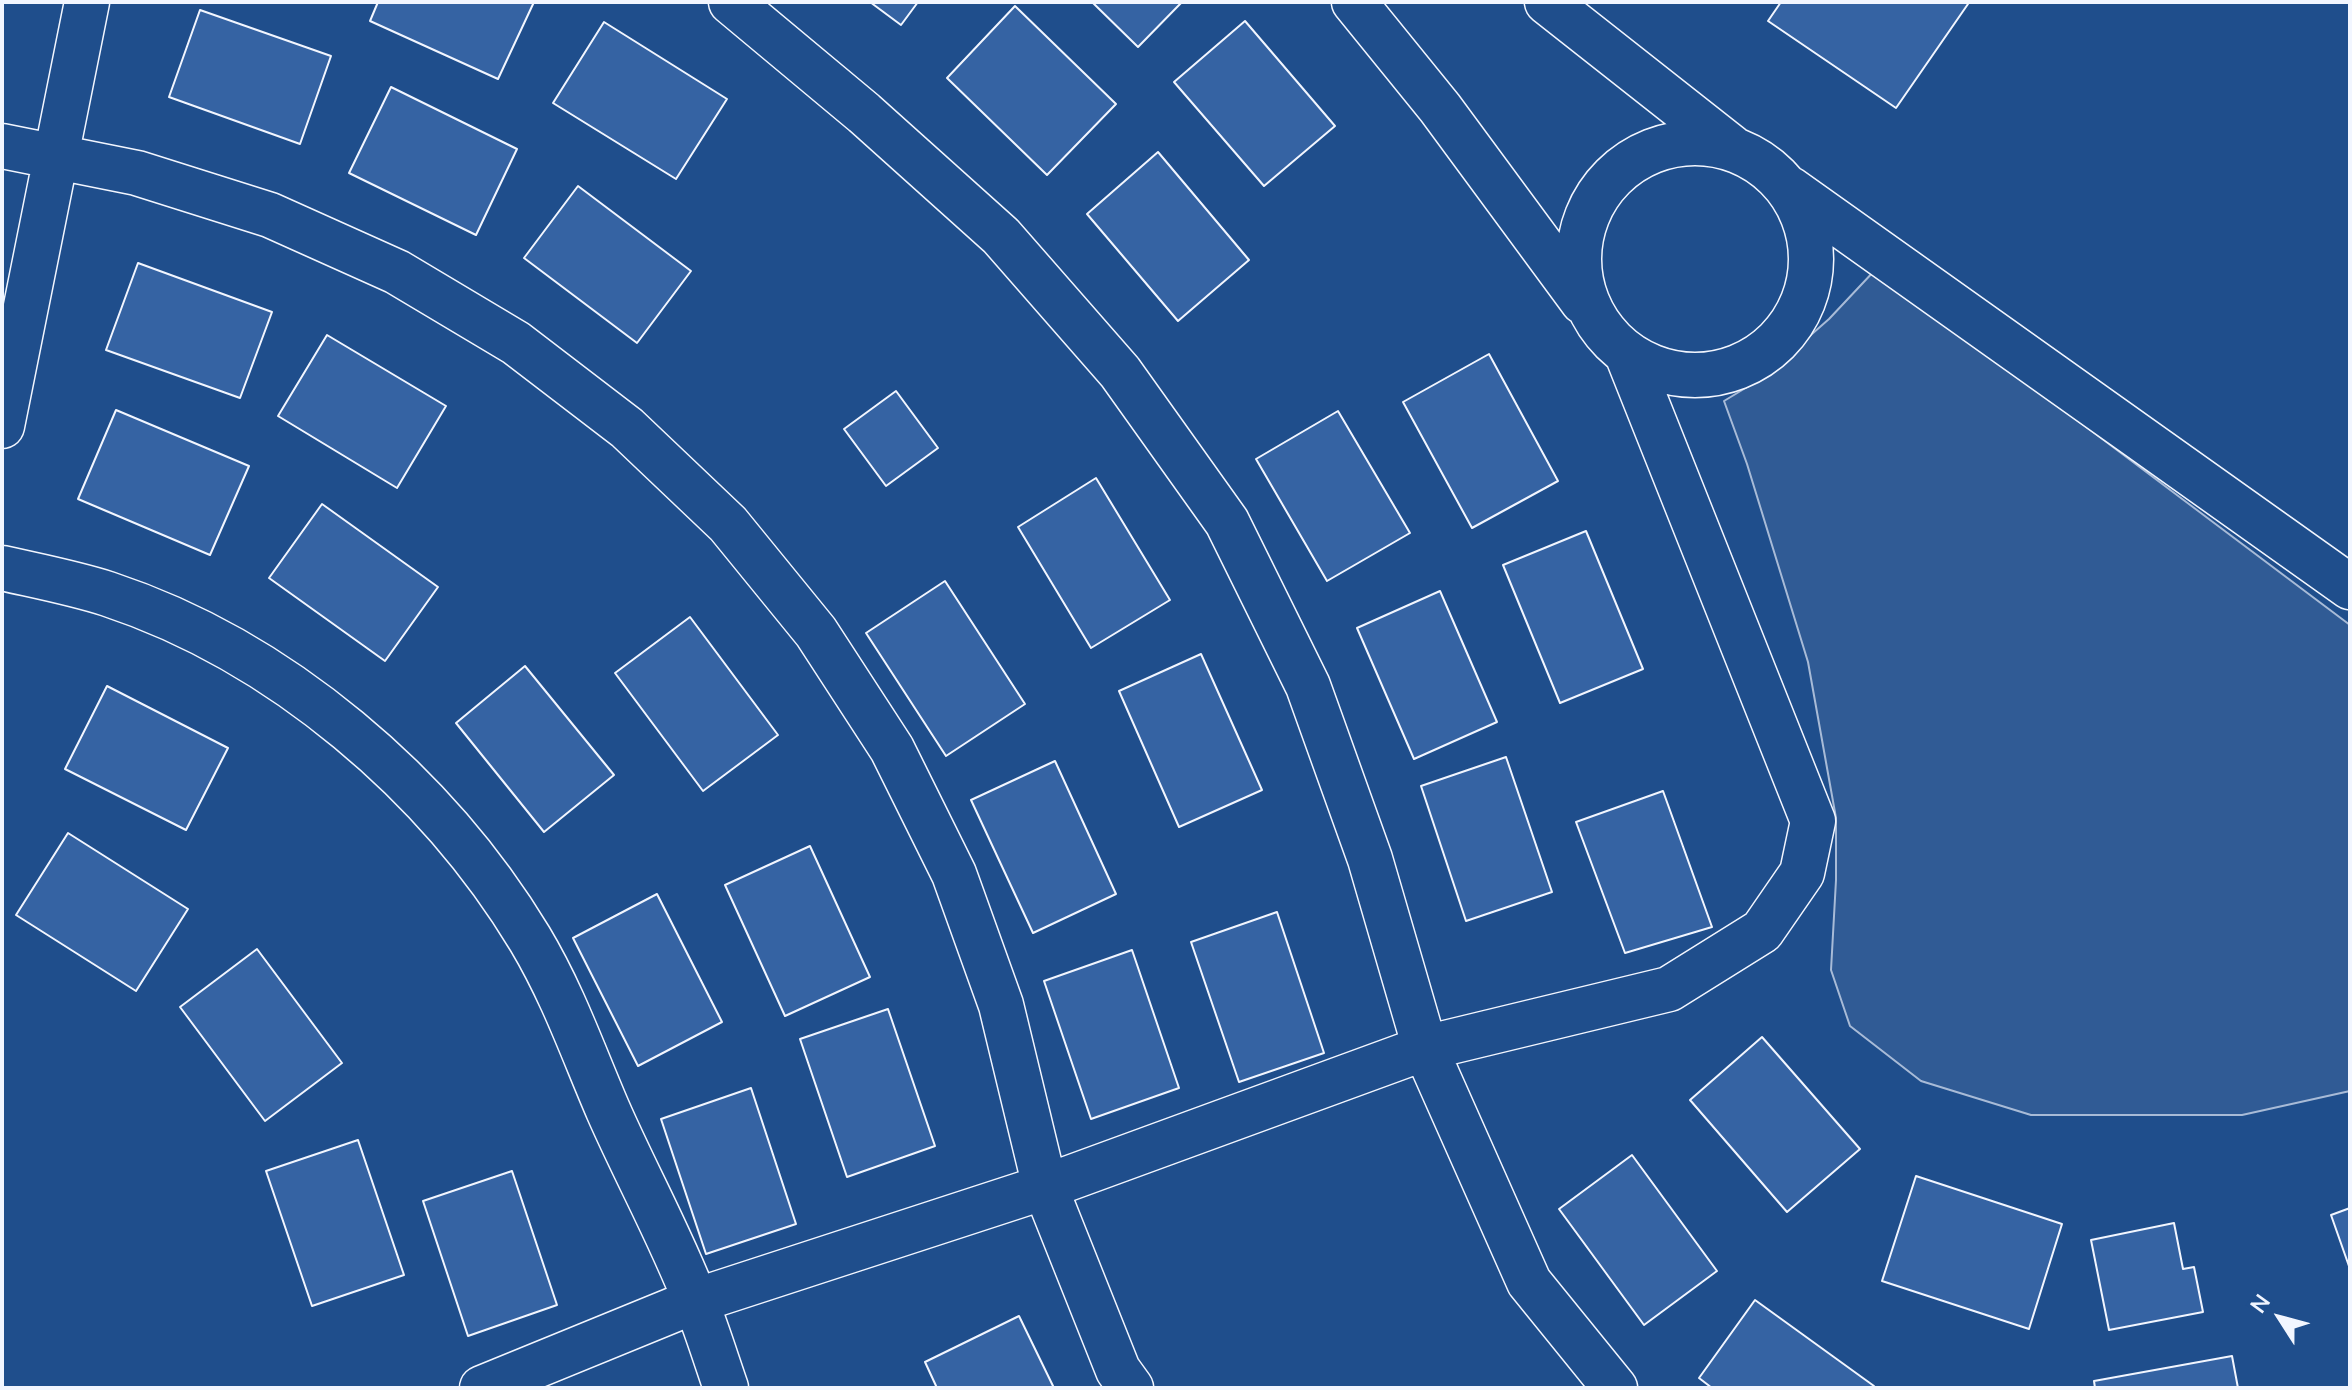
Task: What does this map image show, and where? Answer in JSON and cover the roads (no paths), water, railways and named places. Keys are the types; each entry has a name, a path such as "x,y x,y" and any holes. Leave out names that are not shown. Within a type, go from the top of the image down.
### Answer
{"street":[{"path":"2,426 87,2"},
{"path":"731,2 864,113 1001,236 1120,372 1227,522 1308,686 1370,859 1425,1048 1529,1282 1615,1388"},
{"path":"1354,2 1440,108 1606,335 1627,354 1659,370 1695,376 1732,370 1764,353 1790,327 1807,294 1813,258 1807,222 1790,189"},
{"path":"1547,2 1731,147 1764,163 1790,189 2350,587"},
{"path":"1591,312 1579,275 1581,236 1594,199 1620,169 1654,149 1692,141 1731,147"},
{"path":"2,146 137,173 270,215 397,272 516,343 603,409 728,524 816,632 892,749 954,874 1001,1005 1045,1187 1118,1370 1131,1388"},
{"path":"482,1388 695,1301 1045,1187 1425,1048 1669,989 1762,931 1802,873 1813,821 1627,354"},
{"path":"2,568 108,594 193,630 274,675 349,730 418,793 478,863 531,940 574,1022 607,1108 695,1301 726,1388"}]}
